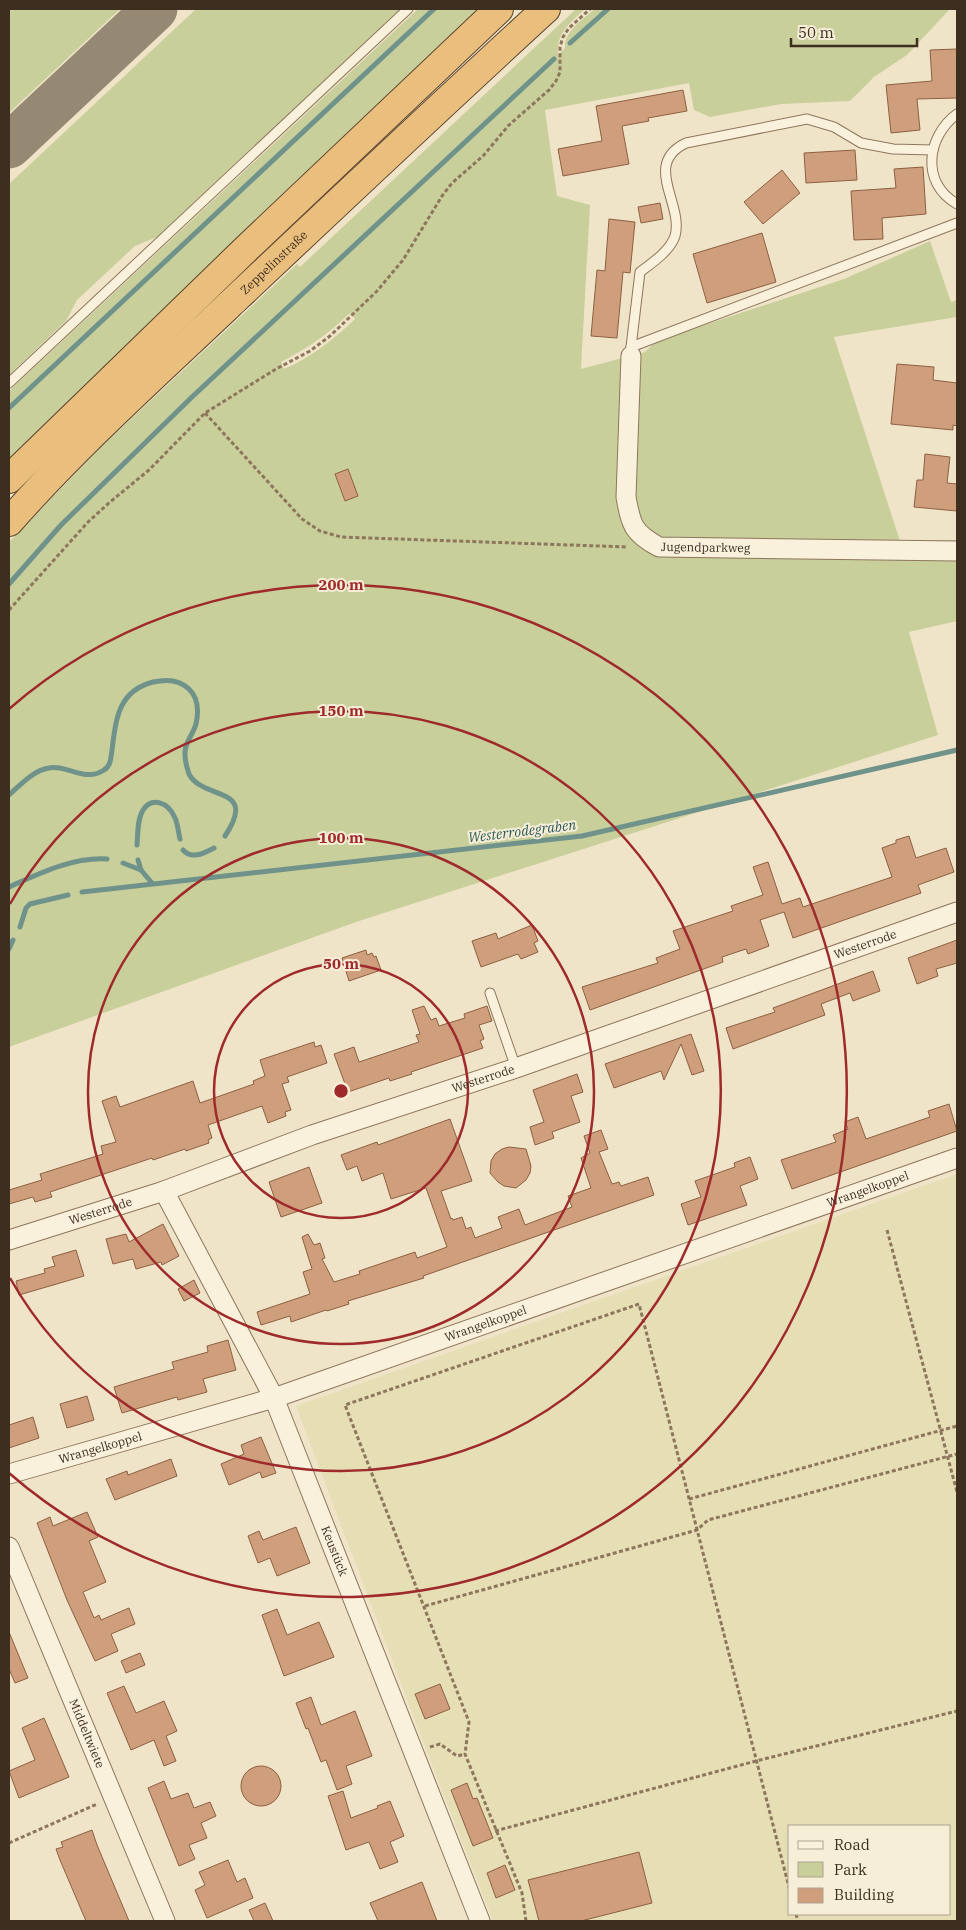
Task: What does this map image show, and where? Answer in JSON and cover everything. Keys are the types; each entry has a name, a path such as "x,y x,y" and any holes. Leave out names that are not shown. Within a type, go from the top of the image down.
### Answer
{"highway":[{"path":"9,479 232,262 499,9"},
{"name":"Zeppelinstraße","path":"9,522 39,488 152,378 430,115 546,9"}],"street":[{"name":"Jugendparkweg","path":"631,351 626,497 634,528 643,538 659,547 957,551"},
{"name":"Westerrode","path":"9,1240 164,1192 312,1135 516,1068 957,912"},
{"name":"Wrangelkoppel","path":"9,1474 274,1398 957,1158"},
{"name":"Keustück","path":"164,1192 274,1398 480,1921"},
{"name":"Middeltwiete","path":"9,1547 165,1921"}],"lane":[{"path":"9,383 408,9"},
{"path":"957,114 944,126 935,141 932,158 934,175 942,190 957,204"},
{"path":"933,150 893,148 861,143 834,127 807,119 686,143 674,148 666,163 666,183 676,221 674,238 663,254 640,272 631,351 957,223"},
{"path":"490,993 516,1068"}],"path":[{"path":"9,610 88,522 149,470 205,412 276,369 310,351 330,336 378,291 403,260 452,183 483,156 509,125 549,90 556,81 560,72 560,46 563,37 569,28 590,9"},
{"path":"205,412 302,519 320,531 341,537 390,540 635,548 659,547"},
{"path":"887,1230 957,1492"},
{"path":"526,1921 522,1893 465,1754 469,1722 345,1405 639,1304 788,1883"},
{"path":"689,1499 957,1426"},
{"path":"425,1606 697,1530 708,1520 957,1454"},
{"path":"495,1831 756,1761 957,1711"},
{"path":"415,1753 440,1744 457,1756 465,1754"},
{"path":"9,1844 113,1796"}],"shaded area":[{"path":"957,1174 957,1921 493,1921 296,1406"}],"green space":[{"path":"9,9 120,9 9,113"},
{"path":"196,9 400,9 157,237 135,246 77,300 66,321 9,375 9,184"},
{"path":"418,9 487,9 53,416 9,461 9,391"},
{"path":"576,9 585,9 569,24 562,34 559,40 558,55 565,48 571,31 595,9 950,9 907,55 874,77 850,101 781,104 710,117 694,110 689,83 545,110 557,196 590,205 581,369 645,352 652,345 665,338 844,279 930,241 951,302 957,300 957,317 834,337 900,541 957,540 957,621 909,632 938,735 356,922 9,1047 9,542 105,443 297,264 300,267","holes":["350,313 355,319 322,347 284,369 281,362 317,340"]}],"building":[{"path":"957,49 957,98 917,99 920,130 891,133 886,85 932,81 930,50"},
{"path":"683,90 687,111 648,118 649,121 622,126 629,164 563,176 558,149 602,141 596,106"},
{"path":"855,150 857,180 806,183 804,153"},
{"path":"923,167 926,214 882,218 883,239 854,240 851,191 896,188 894,169"},
{"path":"782,170 800,193 763,224 744,202"},
{"path":"660,203 663,219 641,223 638,207"},
{"path":"609,219 635,222 630,273 623,272 617,338 591,336 597,270 605,271"},
{"path":"762,233 776,282 707,303 693,254"},
{"path":"897,364 934,367 933,380 957,383 957,426 953,425 953,430 891,424"},
{"path":"925,454 950,457 947,483 957,484 957,511 914,507 917,480 923,480"},
{"path":"348,469 358,496 345,501 335,474"},
{"path":"909,836 916,858 946,848 954,872 918,885 921,893 793,938 784,912 760,920 769,946 748,954 746,949 722,957 723,962 590,1010 582,987 658,963 656,958 680,949 673,931 733,911 731,906 763,895 753,867 768,862 782,904 800,898 803,907 892,877 882,848 896,843 896,840"},
{"path":"532,925 538,941 534,943 538,952 521,959 518,954 481,967 472,941 496,933 498,939"},
{"path":"957,940 957,963 936,969 938,976 917,984 908,958"},
{"path":"366,950 367,955 372,953 374,957 376,956 381,970 349,981 342,958"},
{"path":"873,971 880,991 853,1001 850,993 821,1004 825,1015 733,1049 726,1028 775,1012 773,1008"},
{"path":"424,1006 431,1020 436,1018 439,1026 465,1018 464,1014 487,1006 492,1021 479,1025 484,1039 480,1041 483,1048 411,1072 412,1074 390,1081 389,1078 348,1092 334,1054 354,1047 359,1062 419,1042 416,1035 420,1034 412,1010"},
{"path":"691,1034 704,1071 692,1075 681,1044 664,1080 661,1071 614,1088 605,1064"},
{"path":"314,1042 315,1047 321,1045 327,1063 287,1077 289,1082 282,1084 291,1110 285,1112 286,1116 268,1123 262,1106 208,1125 212,1138 208,1140 209,1143 153,1160 152,1158 50,1192 52,1197 35,1202 33,1197 9,1204 9,1190 42,1180 40,1174 103,1154 101,1146 116,1142 102,1101 116,1096 120,1107 193,1081 200,1103 254,1084 253,1081 265,1076 260,1060"},
{"path":"577,1074 583,1092 571,1096 580,1122 552,1132 554,1138 535,1145 530,1127 544,1122 533,1090"},
{"path":"949,1104 957,1131 792,1189 781,1160 836,1142 833,1135 848,1129 845,1122 858,1117 866,1139 930,1117 928,1111"},
{"path":"450,1119 472,1181 441,1191 451,1219 462,1217 466,1229 471,1227 475,1238 502,1228 498,1217 519,1209 525,1225 572,1207 568,1196 591,1188 581,1158 590,1153 584,1136 601,1130 608,1149 599,1152 612,1184 619,1182 621,1186 648,1177 654,1195 423,1276 424,1278 348,1301 349,1304 291,1322 290,1316 261,1325 257,1312 310,1294 303,1272 312,1269 302,1237 308,1234 314,1245 320,1243 325,1258 322,1259 334,1282 360,1274 359,1271 415,1252 417,1258 447,1247 426,1188 391,1199 383,1173 362,1181 357,1166 347,1170 341,1155 377,1142 378,1145"},
{"path":"509,1147 526,1149 531,1166 526,1180 516,1188 504,1186 490,1173 491,1161 495,1154"},
{"path":"750,1157 758,1179 740,1186 747,1205 688,1225 681,1204 701,1197 695,1181 735,1167 734,1163"},
{"path":"309,1167 322,1203 281,1217 269,1182"},
{"path":"163,1224 179,1256 162,1265 161,1262 136,1269 133,1259 113,1264 106,1239 126,1234 129,1242"},
{"path":"76,1250 84,1276 19,1295 16,1281 45,1273 44,1269 55,1266 52,1257"},
{"path":"194,1280 200,1293 184,1301 178,1289"},
{"path":"228,1340 236,1370 203,1379 207,1392 178,1400 177,1397 122,1413 114,1387 174,1369 172,1362 208,1352 207,1346"},
{"path":"87,1396 94,1420 67,1428 60,1404"},
{"path":"33,1417 39,1438 9,1448 9,1425"},
{"path":"261,1437 276,1473 262,1478 260,1472 229,1485 221,1464 244,1454 241,1445"},
{"path":"171,1459 177,1476 115,1500 106,1479 127,1471 128,1475"},
{"path":"87,1512 98,1537 89,1541 106,1582 83,1592 94,1618 99,1615 101,1620 129,1608 135,1624 111,1634 118,1651 95,1661 67,1600 37,1523 50,1517 53,1526"},
{"path":"296,1527 310,1563 277,1576 270,1558 258,1563 248,1536 259,1531 263,1540"},
{"path":"277,1609 287,1635 319,1622 334,1657 284,1676 262,1615"},
{"path":"9,1632 28,1678 15,1683 9,1669"},
{"path":"140,1653 145,1665 126,1673 121,1661"},
{"path":"440,1684 450,1709 425,1719 415,1694"},
{"path":"124,1686 136,1713 164,1701 177,1731 166,1736 176,1761 164,1766 154,1740 131,1750 107,1693"},
{"path":"311,1697 321,1725 355,1711 372,1756 346,1766 352,1784 337,1790 326,1760 321,1762 296,1703"},
{"path":"44,1718 69,1777 19,1798 9,1771 35,1760 22,1728"},
{"path":"257,1766 265,1766 272,1769 278,1775 281,1786 278,1797 272,1803 265,1806 257,1806 250,1803 244,1797 241,1790 241,1782 244,1775 250,1769"},
{"path":"164,1781 171,1799 188,1793 194,1808 210,1802 216,1816 201,1823 207,1838 189,1845 195,1859 179,1866 148,1788"},
{"path":"467,1783 473,1799 477,1798 493,1838 473,1846 451,1790"},
{"path":"343,1791 351,1818 378,1808 377,1806 390,1801 404,1836 390,1842 398,1862 380,1869 369,1842 346,1850 328,1796"},
{"path":"92,1830 129,1921 86,1921 60,1860 56,1849 63,1847 61,1842"},
{"path":"639,1852 652,1903 581,1921 539,1921 528,1880"},
{"path":"228,1860 237,1882 245,1878 253,1898 207,1918 195,1890 205,1885 199,1872"},
{"path":"505,1865 515,1890 496,1898 487,1873"},
{"path":"422,1882 437,1921 378,1921 370,1903"},
{"path":"265,1903 273,1921 254,1921 249,1910"}],"waterway":[{"path":"9,408 434,9"},
{"path":"570,43 608,9"},
{"path":"9,584 61,525 192,397 554,59"},
{"path":"9,795 28,778 43,769 55,767 90,775 104,770 110,761 115,728 126,699 141,686 153,682 174,681 189,689 197,703 196,724 185,751 189,774 205,788 232,801 236,809 234,820 225,836"},
{"name":"Westerrodegraben","path":"82,892 582,836 957,750"},
{"path":"137,845 141,814 147,806 155,802 164,805 171,811 176,821 180,839"},
{"path":"183,850 190,855 194,855 214,848"},
{"path":"9,887 69,863 107,859"},
{"path":"138,860 141,870"},
{"path":"123,863 141,870 152,883"},
{"name":"Westerrodegraben","path":"20,927 26,908 30,904 68,895"},
{"name":"Westerrodegraben","path":"9,949 13,940"}],"taxiway":[{"path":"9,146 155,9"}]}
